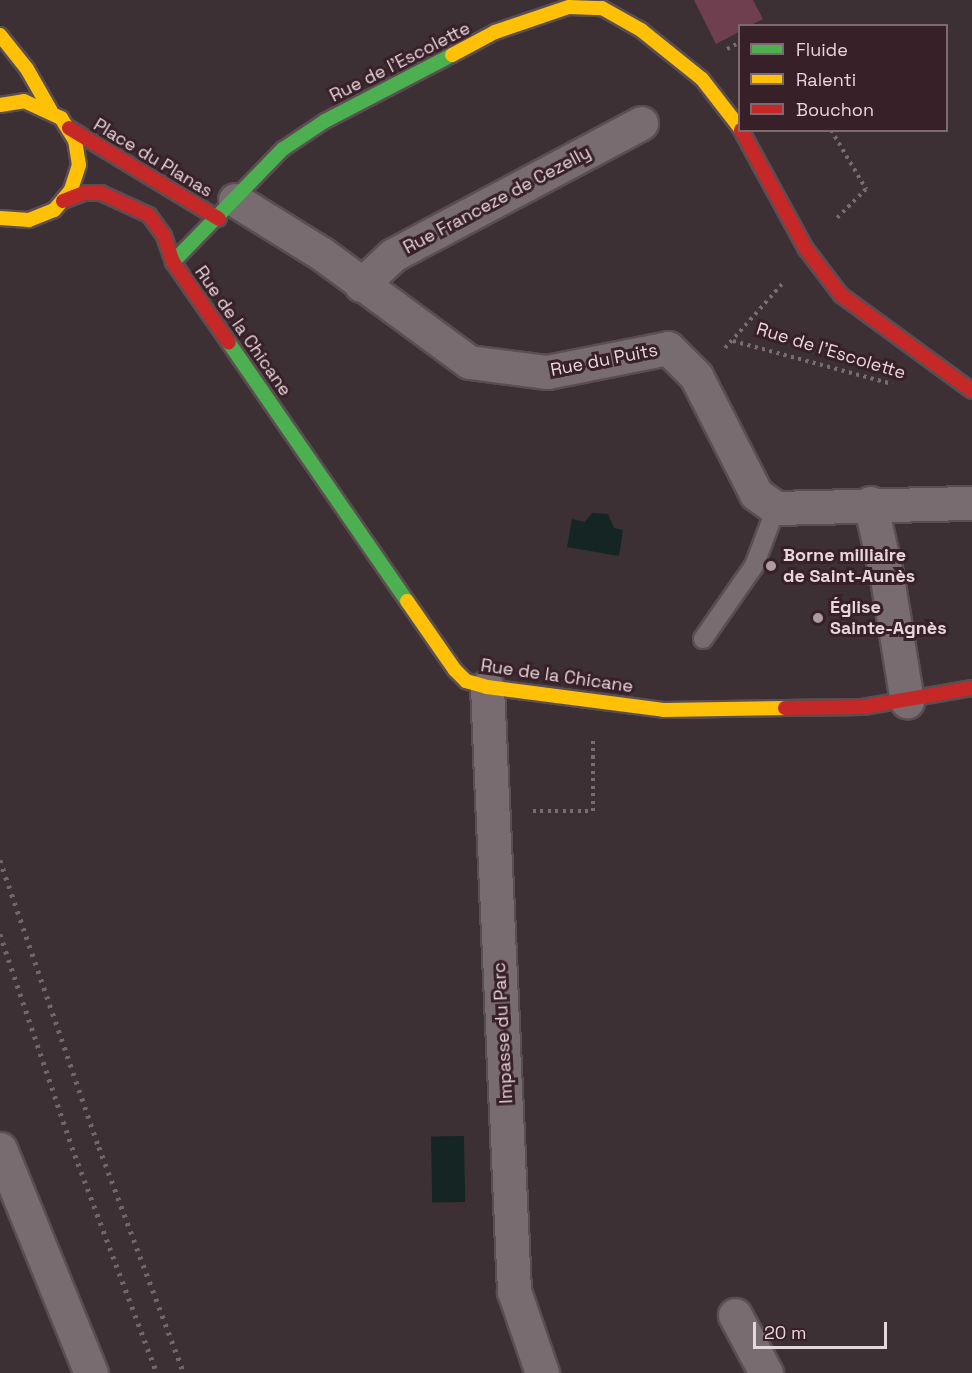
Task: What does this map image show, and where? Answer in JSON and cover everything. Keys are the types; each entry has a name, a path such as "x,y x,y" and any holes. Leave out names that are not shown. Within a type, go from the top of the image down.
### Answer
{"street":[{"name":"Rue de l'Escolette","path":"227,209 283,149 325,121 495,32 569,7 602,8 641,30 702,79 729,109 738,125"},
{"path":"0,35 27,69 51,111"},
{"path":"0,105 24,101 51,111"},
{"name":"Place du Planas","path":"51,111 69,129 227,209 173,262"},
{"name":"Rue Franceze de Cezelly","path":"361,285 393,255 641,123"},
{"path":"63,201 71,190 79,165 69,129"},
{"name":"Rue de l'Escolette","path":"742,132 806,249 841,295 972,391"},
{"path":"0,228 16,221 42,216 63,201 84,193 101,193 149,215 164,236 173,262"},
{"name":"Rue du Puits","path":"227,209 322,254 361,285 469,362 546,372 668,348 696,376 756,494 776,508"},
{"path":"0,218 16,221"},
{"name":"Rue de la Chicane","path":"173,262 454,670 466,681 487,687 664,710 863,707 972,688"},
{"path":"870,503 887,578 907,701"},
{"path":"776,508 870,503 972,503"},
{"name":"Impasse du Parc","path":"487,687 513,1291 542,1373"},
{"path":"0,1149 91,1373"},
{"path":"735,1315 766,1373"}],"lane":[{"path":"703,639 754,566 776,508"}],"path":[{"path":"726,50 738,43"},
{"path":"806,249 866,189 832,132"},
{"path":"740,332 766,302"},
{"name":"Rue de l'Escolette","path":"733,341 899,386"},
{"path":"525,810 593,811 593,734"}],"shaded area":[{"path":"694,0 753,0 763,19 753,24 738,24 738,33 716,44"},
{"path":"592,513 608,514 614,528 623,530 619,556 567,547 572,519 585,522"},
{"path":"464,1136 465,1202 432,1203 431,1137"}],"railway":[{"path":"0,860 99,1147 184,1373"},
{"path":"0,934 75,1155 157,1373"}],"traffic: fast":[{"path":"173,262 283,149 325,121 452,55"},
{"path":"229,343 407,601"}],"traffic: slow":[{"path":"452,55 495,32 569,7 602,8 641,30 702,79 738,125"},
{"path":"0,35 27,69 51,111"},
{"path":"0,105 24,101 61,118 75,140 79,165 71,190 54,210 29,220 0,218"},
{"path":"407,601 455,670 466,681 487,687 664,710 785,708"}],"traffic: jam":[{"path":"69,128 219,219"},
{"path":"742,132 806,249 841,295 972,391"},
{"path":"63,201 84,193 101,193 149,215 164,236 173,262 229,343"},
{"path":"785,708 863,707 972,688"}],"place":[{"name":"Borne milliaire de Saint-Aunès","path":"771,566"},
{"name":"Église Sainte-Agnès","path":"818,618"}]}
